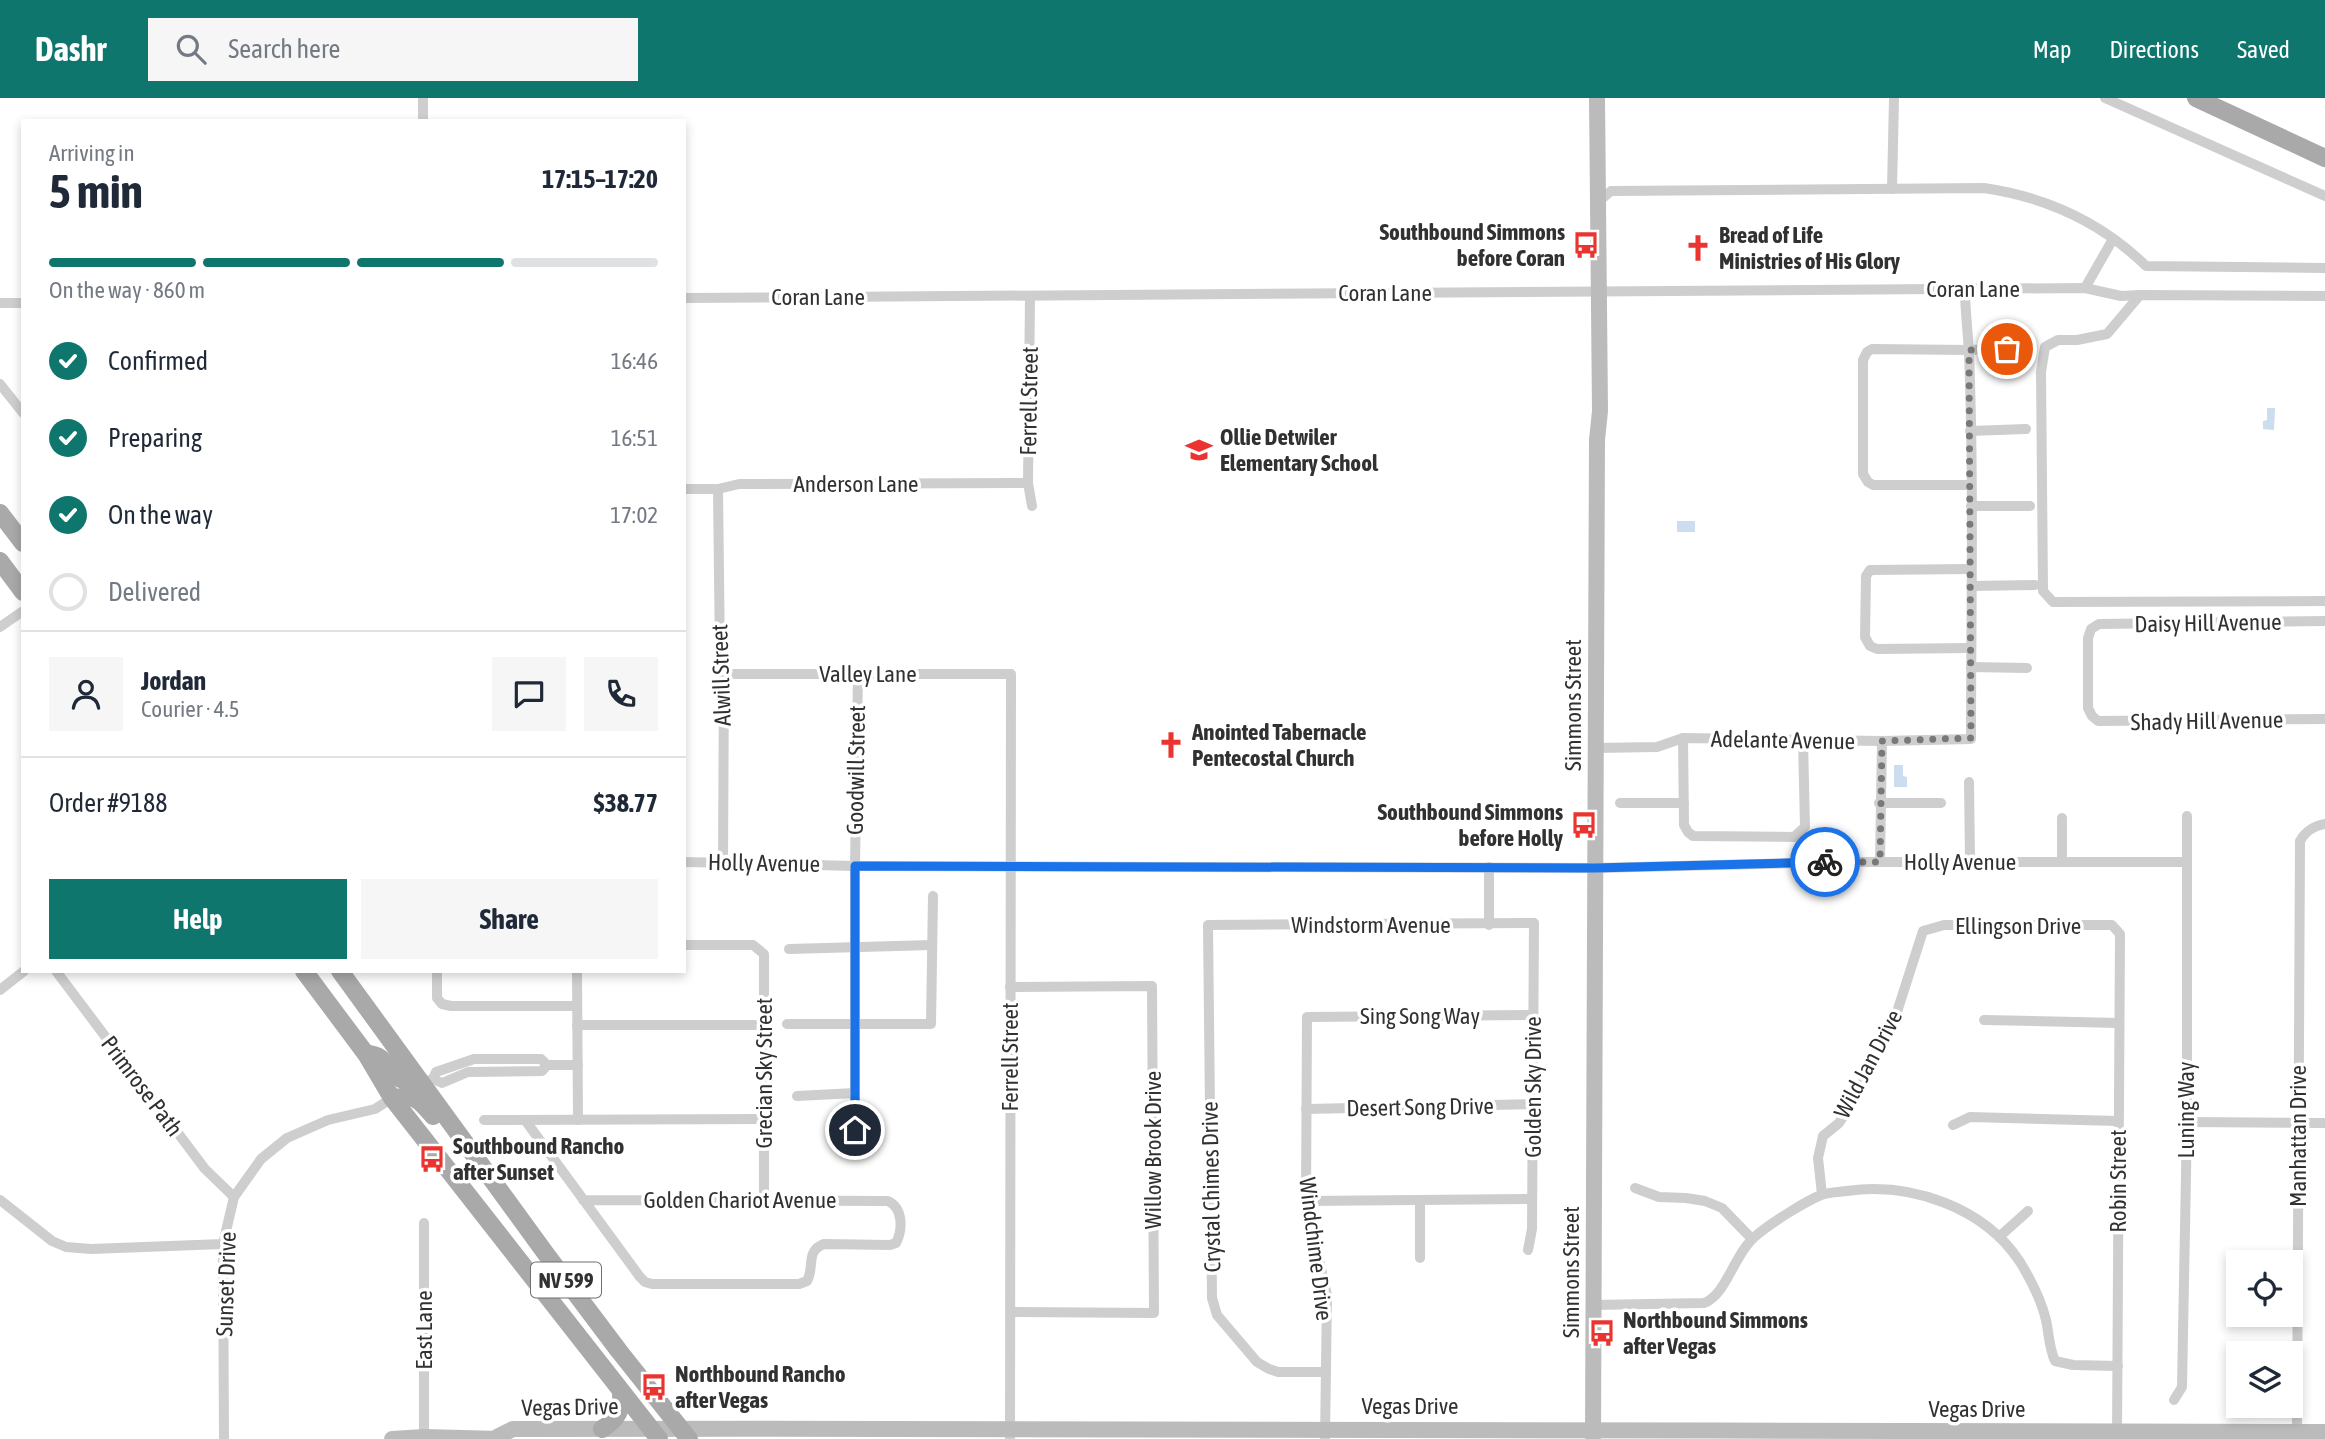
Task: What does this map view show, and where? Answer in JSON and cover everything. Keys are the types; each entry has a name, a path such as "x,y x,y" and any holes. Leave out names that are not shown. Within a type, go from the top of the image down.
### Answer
{"main road":[{"name":"Simmons Street","path":"1593,1434 1597,440 1600,411 1597,98"},
{"path":"2196,98 2325,158"},
{"path":"0,513 21,540"},
{"path":"0,561 21,589"},
{"name":"NV 599","path":"305,973 366,1054 392,1098 656,1434"},
{"name":"NV 599","path":"342,973 427,1081 454,1128 619,1351 685,1434"},
{"path":"366,1054 377,1055 383,1059 402,1081 427,1081"},
{"path":"392,1098 409,1096 419,1100 439,1123 454,1128"},
{"path":"602,1429 619,1414 621,1392"},
{"name":"Vegas Drive","path":"392,1439 499,1438 513,1430 602,1429 656,1434 2297,1435 2325,1432"}],"street":[{"path":"423,98 423,119"},
{"path":"1892,189 1894,98"},
{"path":"2105,98 2325,196"},
{"path":"1598,202 1613,191 1984,188 2013,192 2081,217 2128,248 2146,266 2325,268"},
{"path":"2085,288 2113,239"},
{"name":"Coran Lane","path":"686,298 2085,288 2120,296 2325,296"},
{"path":"1965,289 1965,327 1969,350 1971,667 2027,668"},
{"path":"2140,295 2107,334 2077,340 2058,340 2045,347 2041,372 2043,592 2053,602 2325,601"},
{"name":"Ferrell Street","path":"1030,296 1028,483 1032,506"},
{"path":"0,303 21,303"},
{"path":"1971,485 1872,485 1868,482 1864,474 1863,360 1872,349 2026,348"},
{"path":"0,384 21,410"},
{"path":"1970,431 2026,429"},
{"name":"Anderson Lane","path":"686,488 718,489 738,484 1028,483"},
{"name":"Alwill Street","path":"718,489 720,659 724,674 723,862"},
{"path":"1971,506 2030,506"},
{"path":"1971,569 1870,570 1866,576 1865,637 1870,646 1877,649 1971,648"},
{"path":"1971,586 2035,585"},
{"path":"0,627 21,612"},
{"name":"Daisy Hill Avenue","path":"2092,716 2088,708 2088,638 2091,629 2099,624 2325,621"},
{"name":"Adelante Avenue","path":"1595,748 1657,747 1683,738 1882,741 1971,738 1971,667"},
{"name":"Valley Lane","path":"724,674 1011,674"},
{"name":"Goodwill Street","path":"855,1130 858,674"},
{"name":"Ferrell Street","path":"1009,1434 1011,674"},
{"name":"Shady Hill Avenue","path":"2092,716 2102,722 2325,719"},
{"path":"1683,738 1684,825 1693,836 1794,836 1802,832 1805,827 1803,740"},
{"path":"1880,862 1882,741"},
{"path":"1969,782 1970,862"},
{"path":"1620,803 1684,803"},
{"path":"1880,803 1941,803"},
{"name":"Luning Way","path":"2174,1400 2182,1387 2187,1122 2187,817"},
{"path":"2062,818 2062,861"},
{"name":"Manhattan Drive","path":"2297,1435 2300,841 2304,834 2316,825 2325,824"},
{"name":"Holly Avenue","path":"686,862 855,866 1595,868 1880,862 2187,862"},
{"path":"1489,867 1489,925"},
{"path":"787,1024 931,1024 933,896"},
{"name":"Windstorm Avenue","path":"1208,925 1534,923"},
{"name":"Golden Sky Drive","path":"1528,1250 1532,1229 1534,923"},
{"name":"Crystal Chimes Drive","path":"1208,925 1214,1308 1217,1315 1261,1365 1278,1372 1326,1372"},
{"name":"Ellingson Drive","path":"1923,931 1944,925 2112,925"},
{"name":"Robin Street","path":"2112,925 2120,934 2117,1435"},
{"name":"Wild Jan Drive","path":"1822,1194 1818,1158 1823,1136 1839,1123 1853,1102 1884,1040 1896,1015 1923,931"},
{"name":"Grecian Sky Street","path":"686,945 753,945 760,948 764,954 764,1200"},
{"path":"789,949 932,946"},
{"path":"0,989 21,973"},
{"name":"Primrose Path","path":"58,973 205,1169 234,1197"},
{"path":"437,973 437,998 442,1004 577,1006"},
{"path":"577,973 578,1120"},
{"name":"Willow Brook Drive","path":"1010,987 1152,986 1154,1313 1011,1312"},
{"name":"Sing Song Way","path":"1307,1017 1534,1016"},
{"name":"Windchime Drive","path":"1307,1017 1306,1201 1327,1295 1325,1434"},
{"path":"1984,1020 2119,1023"},
{"path":"577,1025 764,1025"},
{"path":"427,1081 442,1083 468,1072 542,1071 547,1065 578,1065"},
{"path":"797,1096 855,1093"},
{"name":"Sunset Drive","path":"225,1439 223,1244 234,1197 261,1159 287,1138 328,1120 374,1109 392,1098"},
{"name":"Desert Song Drive","path":"1306,1109 1534,1104"},
{"path":"1953,1125 1970,1117 2118,1121"},
{"path":"484,1120 763,1119"},
{"path":"525,1120 583,1200"},
{"path":"2187,1122 2325,1123"},
{"path":"1635,1188 1659,1197 1696,1199 1722,1208 1752,1238"},
{"path":"1593,1305 1704,1303 1718,1294 1735,1261 1752,1238 1822,1194 1860,1189 1904,1191 1937,1199 1974,1217 1999,1237 2035,1289 2046,1322 2050,1351 2055,1361 2073,1366 2118,1366"},
{"path":"0,1199 52,1241 66,1247 91,1249 223,1244"},
{"path":"1306,1201 1532,1199"},
{"name":"Golden Chariot Avenue","path":"583,1200 888,1201 900,1210 899,1237 897,1243 890,1245 824,1244 816,1247 811,1254 811,1274 807,1281 799,1284 652,1284 645,1282 583,1200"},
{"path":"1420,1200 1420,1258"},
{"path":"1999,1237 2028,1211"},
{"name":"East Lane","path":"424,1223 425,1438"}],"water":[{"path":"2267,408 2275,408 2274,430 2263,429 2263,421 2267,420"},
{"path":"1677,521 1695,521 1695,532 1677,532"},
{"path":"1894,765 1903,765 1907,787 1894,787"}],"way so far":[{"path":"1825,862 1880,862 1882,741 1971,738 1969,350 2007,349"}],"place":[{"name":"Southbound Simmons before Coran","path":"1586,245"},
{"name":"Bread of Life Ministries of His Glory","path":"1698,248"},
{"name":"Ollie Detwiler Elementary School","path":"1199,450"},
{"name":"Anointed Tabernacle Pentecostal Church","path":"1171,745"},
{"name":"Southbound Simmons before Holly","path":"1584,825"},
{"name":"Southbound Rancho after Sunset","path":"432,1159"},
{"name":"Northbound Simmons after Vegas","path":"1602,1333"},
{"name":"Northbound Rancho after Vegas","path":"654,1387"}],"route":[{"path":"855,1130 855,866 1595,868 1825,862"}]}
